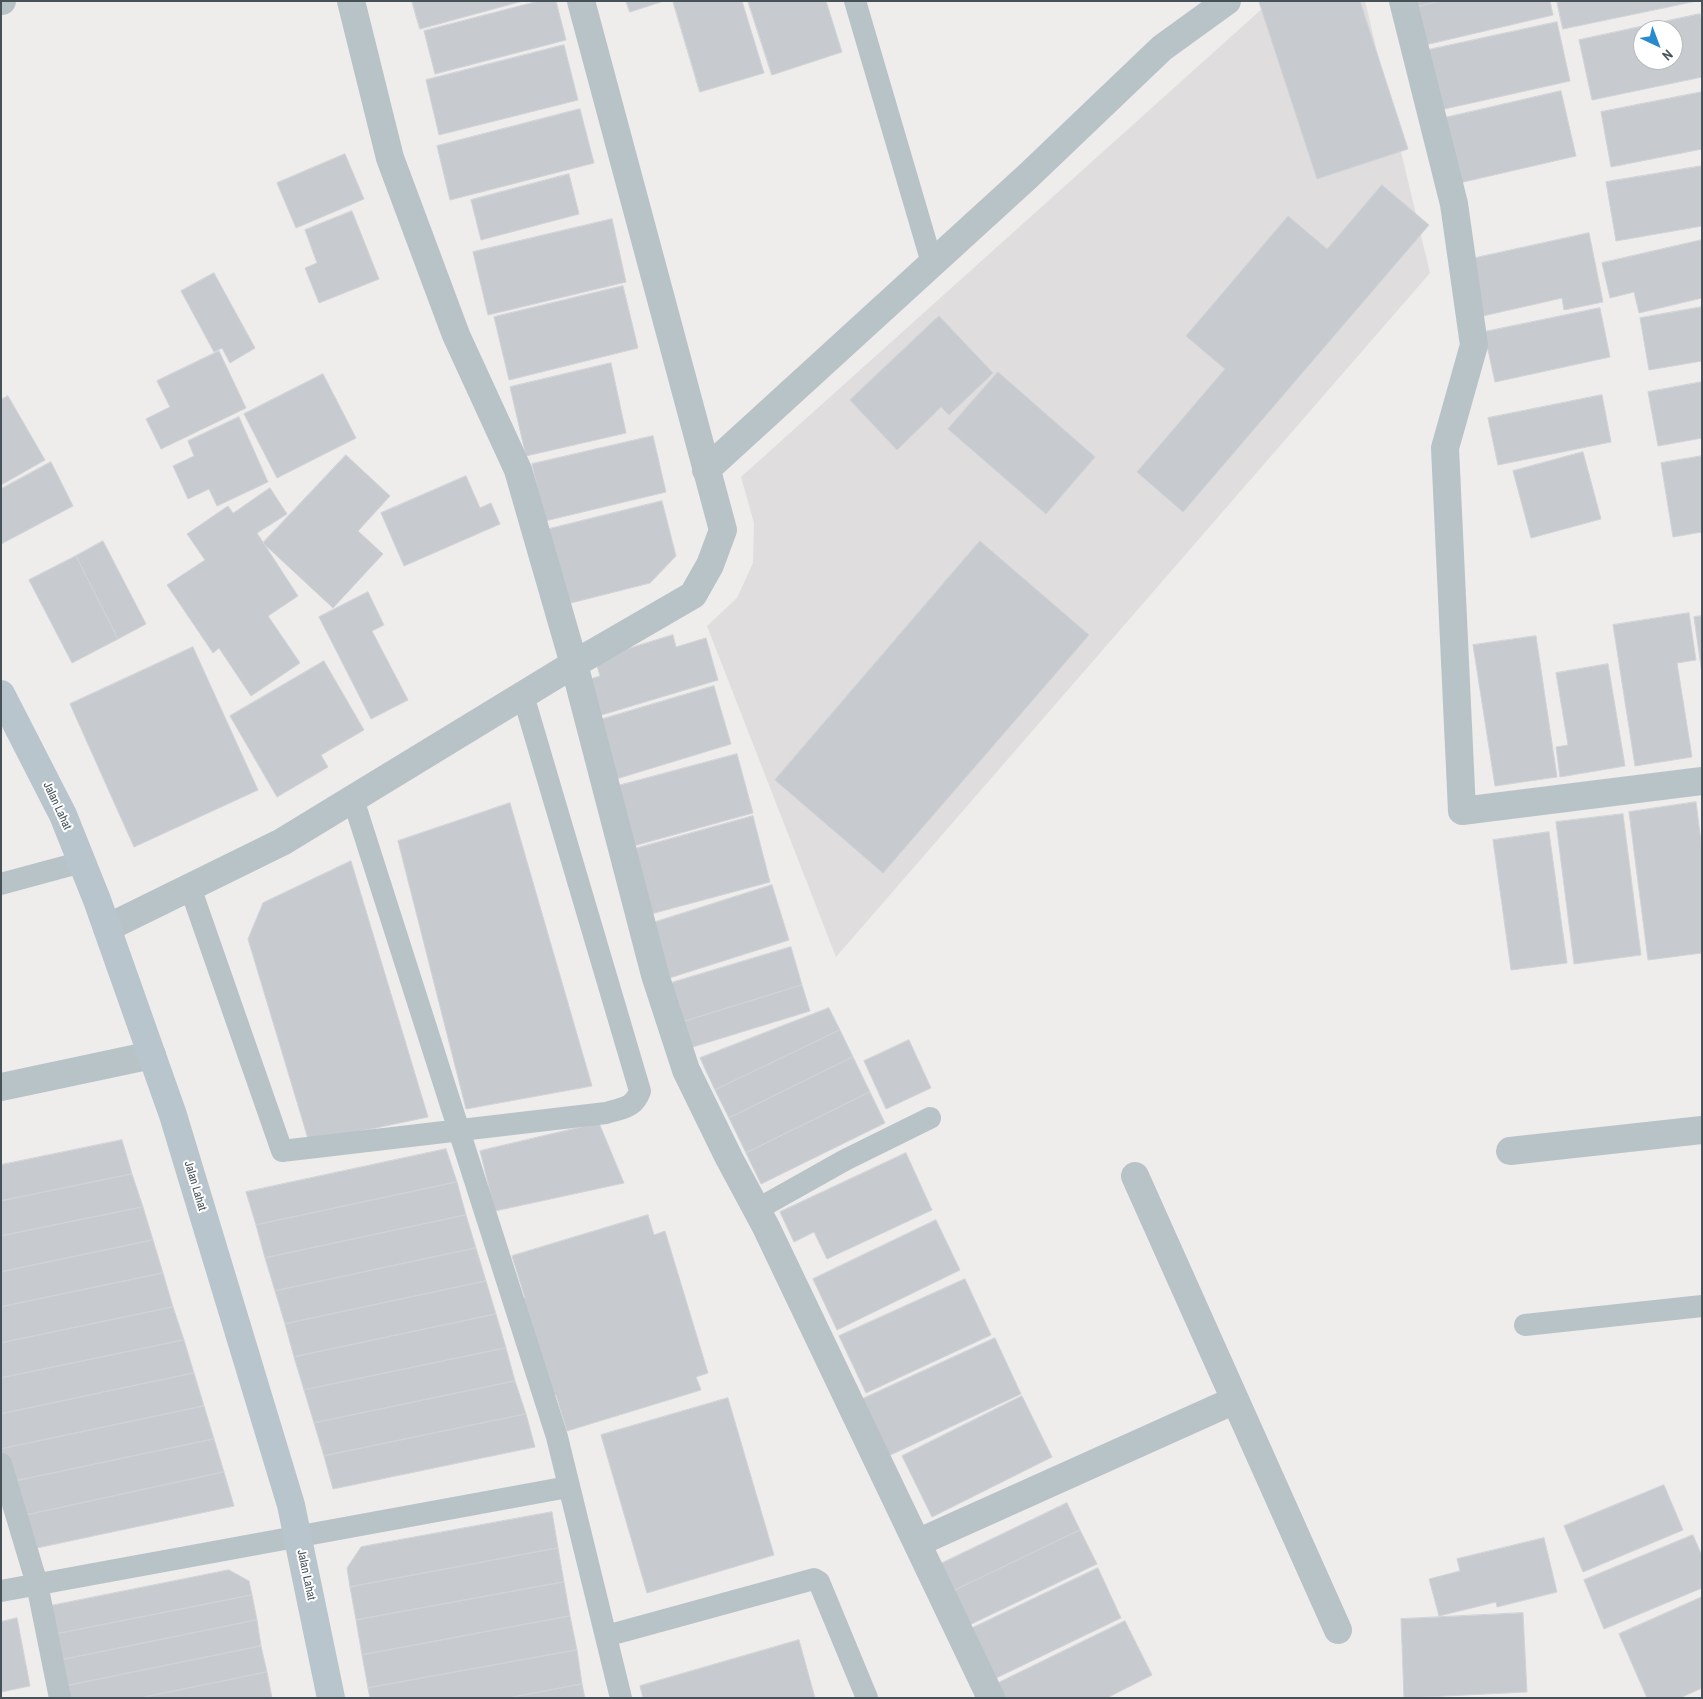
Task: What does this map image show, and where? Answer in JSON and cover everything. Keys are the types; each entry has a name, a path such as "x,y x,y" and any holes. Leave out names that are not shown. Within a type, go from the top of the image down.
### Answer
{"main road":[{"name":"Jalan Lahat","path":"1,694 63,815 107,928 152,1054 291,1504 330,1698"}],"street":[{"path":"351,1 390,158 456,335 518,470 574,664 655,975 686,1070 756,1210 991,1698"},
{"path":"107,928 282,842 574,664 693,595 710,565 723,530 580,1"},
{"path":"706,470 1028,176 1201,10 1227,1"},
{"path":"1403,1 1454,204 1474,345 1445,448 1462,811 1702,781"},
{"path":"1,1087 152,1054"},
{"path":"1510,1151 1702,1130"},
{"path":"1135,1176 1338,1630"},
{"path":"917,1543 1235,1400"}],"lane":[{"path":"855,1 932,263"},
{"path":"190,887 282,1151 606,1113 632,1105 640,1091 523,695"},
{"path":"353,799 556,1438 621,1698"},
{"path":"1,884 82,862"},
{"path":"756,1210 845,1160 930,1118"},
{"path":"1525,1325 1702,1306"},
{"path":"1,1464 37,1584 60,1698"},
{"path":"1,1590 568,1487"},
{"path":"606,1636 814,1579 819,1582 868,1698"}],"shaded area":[{"path":"1277,1 1365,1 1430,273 836,957 707,626 737,598 753,563 754,523 741,477 1264,7"}],"building":[{"path":"412,1 523,1 420,29"},
{"path":"539,1 556,1 566,40 435,74 424,31"},
{"path":"626,1 664,1 630,12"},
{"path":"673,1 742,1 764,73 700,92"},
{"path":"748,1 826,1 842,52 772,75"},
{"path":"1360,1 1408,149 1317,179 1259,2"},
{"path":"1415,1 1441,1 1417,7"},
{"path":"1441,1 1550,1 1553,15 1425,45 1417,7"},
{"path":"1557,1 1697,1 1563,29"},
{"path":"1700,14 1702,22 1702,77 1592,100 1579,40 1633,28 1633,70 1683,70 1683,20 1672,20"},
{"path":"1557,22 1570,81 1440,110 1428,50"},
{"path":"564,45 578,100 439,135 426,80"},
{"path":"1561,91 1576,156 1455,184 1440,119"},
{"path":"1702,92 1702,149 1611,167 1601,112"},
{"path":"580,109 594,163 450,200 437,146"},
{"path":"345,154 364,199 296,228 277,183"},
{"path":"1702,166 1702,226 1616,241 1606,182"},
{"path":"569,174 579,214 481,240 471,200"},
{"path":"1382,185 1429,225 1183,512 1137,472 1225,369 1186,336 1288,216 1327,249"},
{"path":"352,211 379,279 319,303 305,268 317,263 305,230"},
{"path":"612,219 626,282 488,315 473,252"},
{"path":"1589,233 1603,302 1564,310 1562,298 1483,316 1471,259"},
{"path":"1702,240 1702,298 1639,313 1634,292 1610,298 1602,263"},
{"path":"214,273 255,348 230,363 222,348 214,352 181,291"},
{"path":"623,286 638,348 509,380 494,317"},
{"path":"1702,307 1702,361 1649,370 1640,318"},
{"path":"1600,308 1610,357 1495,382 1484,332"},
{"path":"939,316 993,373 949,415 941,407 897,450 850,400"},
{"path":"219,351 246,408 161,449 146,419 170,407 157,381"},
{"path":"611,363 626,433 526,456 510,387"},
{"path":"998,372 1095,457 1046,514 948,429"},
{"path":"323,374 356,438 277,478 244,414"},
{"path":"1702,382 1702,438 1658,446 1648,392"},
{"path":"1602,395 1611,442 1498,465 1488,418"},
{"path":"8,396 45,460 1,485 1,400"},
{"path":"239,417 268,482 217,506 209,489 188,499 173,466 194,456 188,441"},
{"path":"653,436 666,492 545,521 532,464"},
{"path":"1583,452 1601,519 1531,538 1513,471"},
{"path":"346,455 390,496 358,531 383,554 333,608 263,543"},
{"path":"1702,456 1702,532 1673,537 1661,463"},
{"path":"51,462 73,506 1,544 1,489"},
{"path":"466,476 480,508 491,503 500,524 404,566 381,513"},
{"path":"270,488 287,514 257,533 298,596 268,616 300,663 251,696 219,648 213,653 167,585 205,560 187,534 228,506 233,513"},
{"path":"662,501 676,556 650,583 563,605 545,530"},
{"path":"103,541 146,624 118,639 76,556"},
{"path":"980,541 1089,635 883,873 775,780"},
{"path":"76,556 118,639 72,663 29,580"},
{"path":"368,592 384,625 372,631 408,700 371,719 319,617"},
{"path":"1689,613 1696,660 1677,663 1692,757 1635,766 1613,625"},
{"path":"1702,616 1702,674 1694,617"},
{"path":"673,635 676,647 706,638 718,680 595,717 584,681 600,676 595,659"},
{"path":"1536,636 1557,777 1495,786 1473,645"},
{"path":"193,647 258,790 134,847 70,704"},
{"path":"324,661 364,730 321,755 328,767 277,797 230,716"},
{"path":"1608,664 1625,766 1560,777 1556,747 1568,745 1556,673"},
{"path":"714,686 731,744 613,780 596,721"},
{"path":"737,754 753,813 626,848 610,788"},
{"path":"1696,802 1702,850 1702,953 1648,960 1629,812"},
{"path":"510,803 592,1086 466,1109 398,841"},
{"path":"1623,814 1641,955 1574,964 1556,822"},
{"path":"753,816 770,882 651,914 634,849"},
{"path":"1549,832 1567,963 1511,970 1493,840"},
{"path":"351,861 428,1117 309,1142 248,939 263,903"},
{"path":"772,885 789,940 660,981 643,926"},
{"path":"791,947 802,985 676,1024 664,985"},
{"path":"802,985 810,1011 683,1050 676,1024"},
{"path":"829,1008 840,1030 715,1090 700,1058"},
{"path":"840,1030 853,1057 729,1118 715,1090"},
{"path":"909,1040 931,1088 886,1109 864,1061"},
{"path":"853,1057 870,1092 746,1153 729,1118"},
{"path":"870,1092 885,1123 761,1184 746,1153"},
{"path":"599,1123 624,1183 495,1211 480,1151"},
{"path":"122,1140 132,1174 1,1201 1,1165"},
{"path":"446,1149 457,1182 256,1225 246,1192"},
{"path":"906,1153 932,1210 827,1259 814,1232 794,1242 780,1212"},
{"path":"132,1174 143,1207 1,1236 1,1201"},
{"path":"457,1182 466,1215 265,1258 256,1225"},
{"path":"143,1207 153,1240 1,1272 1,1236"},
{"path":"466,1215 476,1248 275,1291 265,1258"},
{"path":"648,1215 654,1235 665,1231 708,1373 696,1377 701,1390 567,1431 556,1395 547,1398 517,1300 525,1298 512,1256"},
{"path":"936,1220 960,1270 837,1330 813,1279"},
{"path":"153,1240 163,1273 1,1307 1,1272"},
{"path":"476,1248 486,1281 285,1324 275,1291"},
{"path":"163,1273 173,1307 1,1343 1,1307"},
{"path":"965,1279 991,1335 866,1393 839,1336"},
{"path":"486,1281 496,1314 294,1357 285,1324"},
{"path":"173,1307 184,1340 1,1378 1,1343"},
{"path":"496,1314 506,1348 304,1390 294,1357"},
{"path":"995,1338 1021,1394 884,1458 858,1401"},
{"path":"184,1340 194,1373 1,1414 1,1378"},
{"path":"506,1348 515,1381 314,1423 304,1390"},
{"path":"194,1373 204,1406 1,1449 1,1414"},
{"path":"515,1381 526,1414 324,1456 314,1423"},
{"path":"1022,1396 1052,1457 932,1517 902,1456"},
{"path":"728,1398 774,1555 647,1593 601,1435"},
{"path":"204,1406 214,1439 11,1482 1,1451 1,1449"},
{"path":"526,1414 535,1447 333,1489 324,1456"},
{"path":"214,1439 224,1472 22,1516 11,1482"},
{"path":"224,1472 234,1506 32,1549 22,1516"},
{"path":"1664,1485 1683,1530 1583,1572 1564,1526"},
{"path":"1067,1503 1080,1530 945,1595 932,1568"},
{"path":"552,1512 558,1548 350,1587 347,1568 361,1547"},
{"path":"1080,1530 1097,1564 961,1629 945,1595"},
{"path":"1693,1535 1702,1556 1702,1588 1604,1629 1584,1580"},
{"path":"1544,1538 1557,1592 1497,1607 1496,1602 1439,1616 1429,1579 1460,1571 1457,1559"},
{"path":"558,1548 564,1582 356,1620 350,1587"},
{"path":"1098,1568 1121,1618 990,1681 966,1631"},
{"path":"229,1570 249,1581 252,1595 51,1635 45,1607"},
{"path":"564,1582 570,1616 362,1655 356,1620"},
{"path":"252,1595 257,1620 56,1661 51,1635"},
{"path":"1702,1597 1702,1688 1680,1698 1647,1698 1619,1634"},
{"path":"1523,1613 1527,1692 1404,1698 1401,1619"},
{"path":"570,1616 577,1650 368,1688 362,1655"},
{"path":"17,1618 30,1686 1,1692 1,1622"},
{"path":"257,1620 261,1646 61,1687 56,1661"},
{"path":"1125,1621 1152,1675 1107,1698 995,1698 990,1687"},
{"path":"799,1640 815,1698 643,1698 640,1686"},
{"path":"261,1646 267,1672 140,1698 63,1698 61,1687"},
{"path":"577,1650 582,1684 508,1698 370,1698 368,1688"},
{"path":"267,1672 272,1698 140,1698"},
{"path":"582,1684 585,1698 508,1698"}]}
